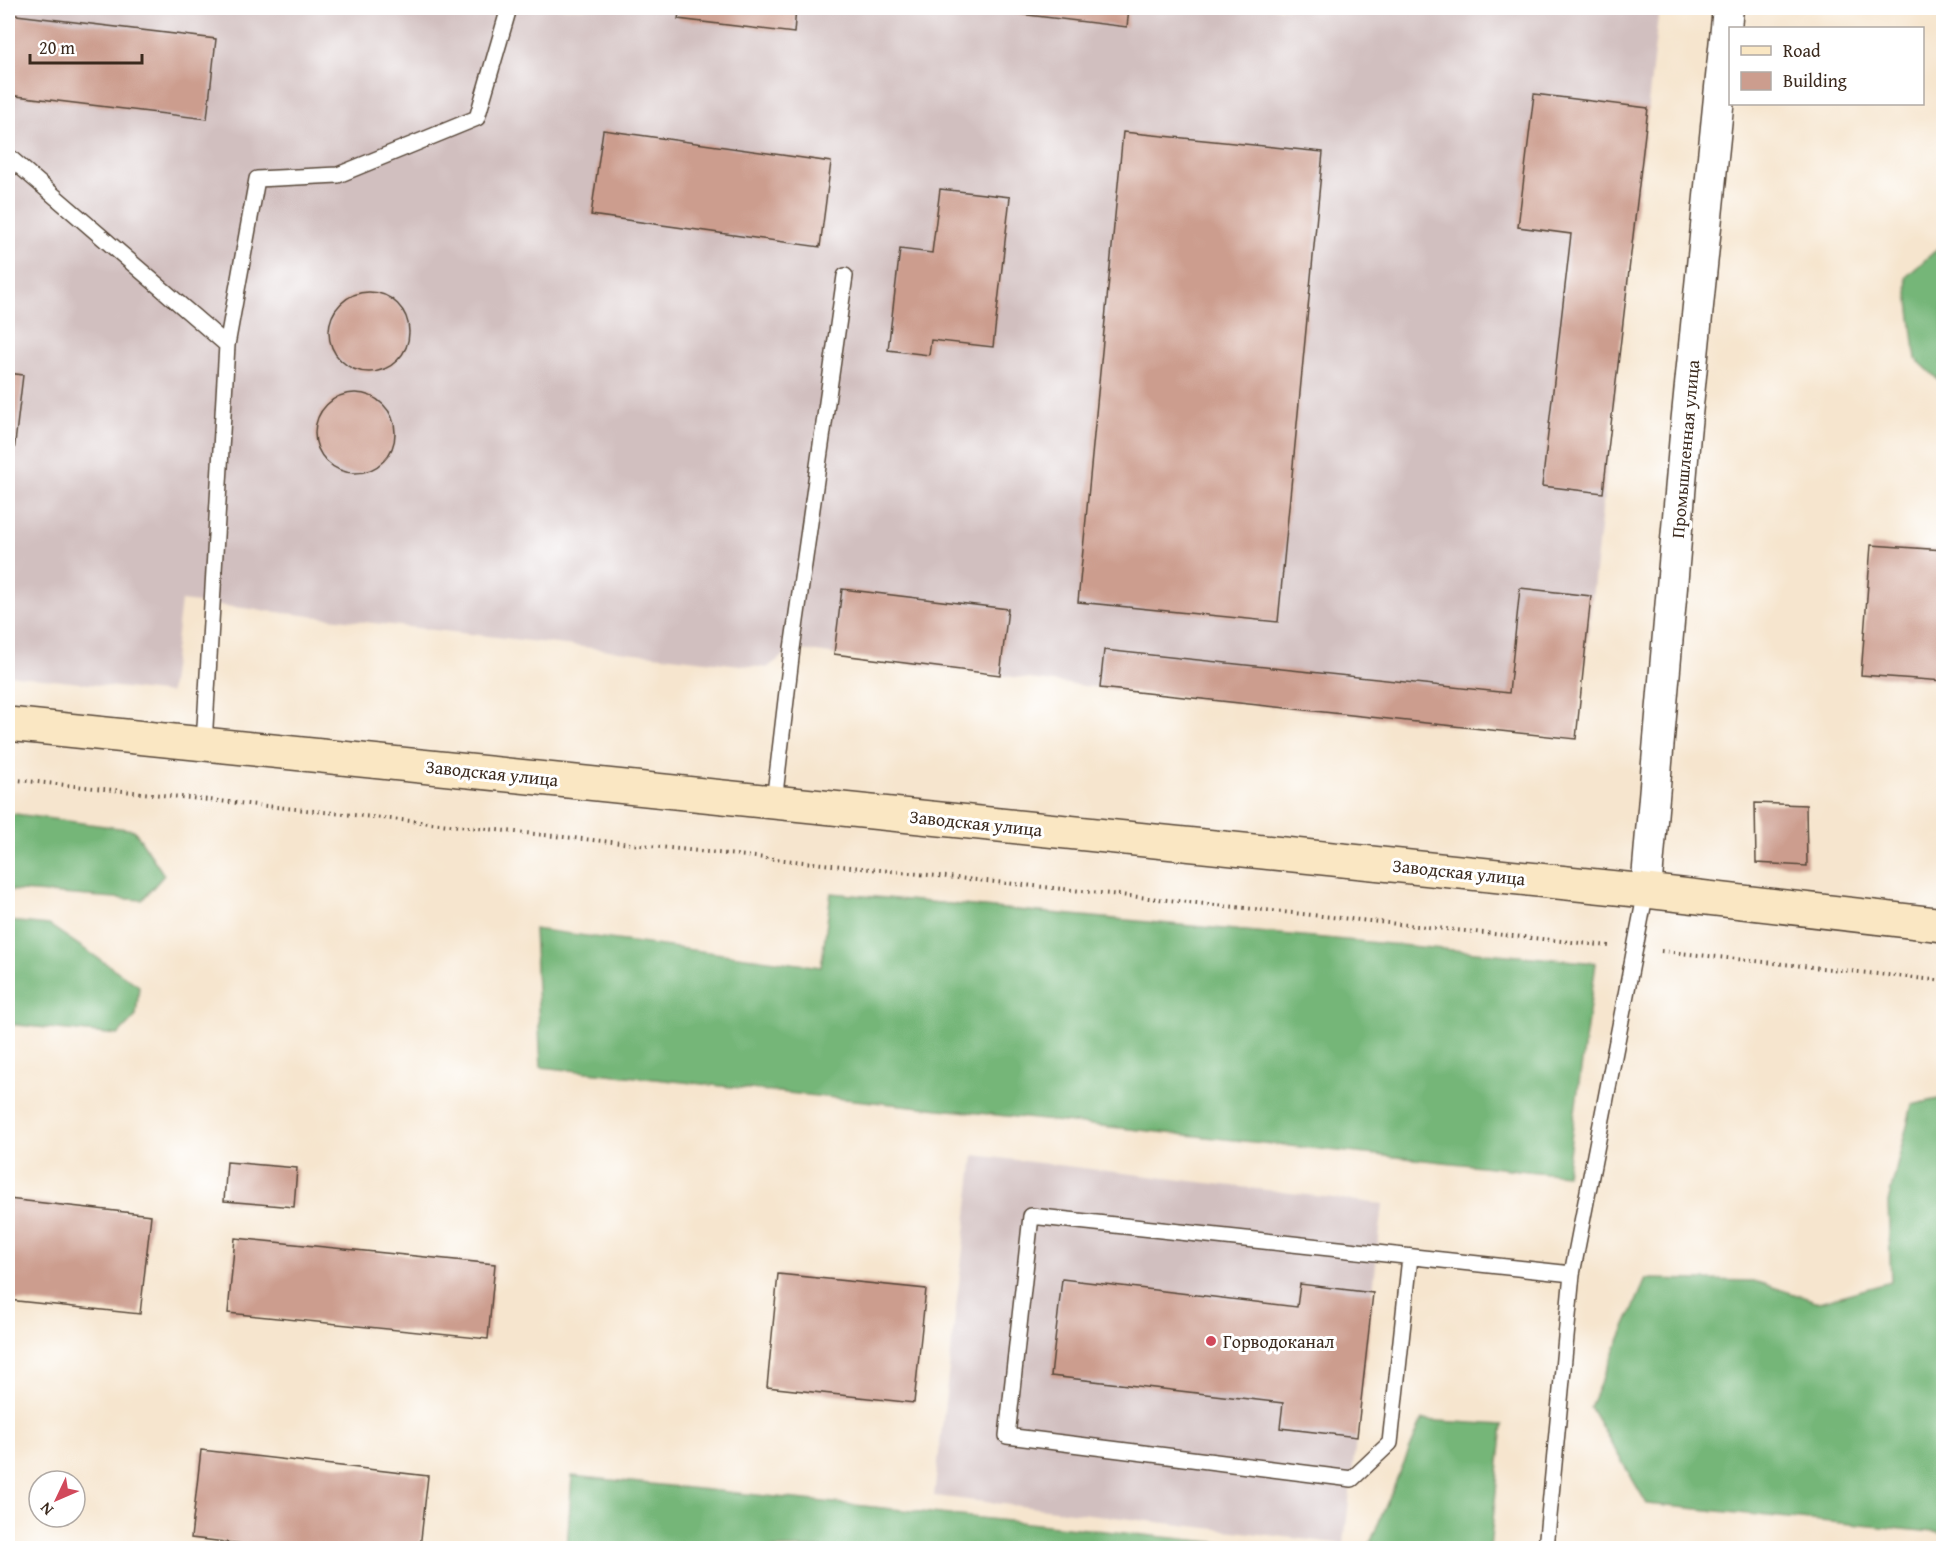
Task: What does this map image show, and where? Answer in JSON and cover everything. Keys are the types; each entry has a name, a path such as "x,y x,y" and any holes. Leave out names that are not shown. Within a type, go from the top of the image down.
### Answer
{"main road":[{"name":"Заводская улица","path":"8,724 1646,891 1944,925"}],"street":[{"name":"Промышленная улица","path":"1646,891 1685,435 1728,8"}],"lane":[{"path":"204,744 227,345 257,179 338,175 477,118 509,8"},
{"path":"8,156 227,345"},
{"path":"774,802 792,649 845,276"},
{"path":"1546,1548 1572,1274 1646,891"},
{"path":"1410,1257 1390,1443 1352,1479 1007,1436 1031,1216 1572,1274"}],"path":[{"path":"8,779 1944,981"}],"shaded area":[{"path":"8,8 1659,8 1576,739 1100,688 792,649 767,668 181,601 170,693 8,675"},
{"path":"974,1155 1383,1204 1344,1544 934,1496"}],"green space":[{"path":"1943,244 1943,384 1916,359 1906,277"},
{"path":"8,813 134,830 164,875 142,900 8,890"},
{"path":"831,893 1596,963 1566,1175 541,1067 534,929 821,967"},
{"path":"8,921 49,925 139,986 136,1016 118,1035 8,1024"},
{"path":"1943,1098 1943,1533 1647,1504 1590,1407 1646,1279 1754,1281 1819,1302 1891,1282 1888,1202 1912,1105"},
{"path":"1422,1420 1503,1425 1490,1548 1368,1548"},
{"path":"572,1476 1269,1548 567,1548"}],"building":[{"path":"680,8 796,8 794,33 678,19"},
{"path":"977,8 1129,8 1127,27"},
{"path":"8,14 216,39 207,119 8,95"},
{"path":"1534,94 1648,108 1603,493 1542,486 1571,234 1518,227"},
{"path":"603,130 831,162 820,247 591,215"},
{"path":"1123,132 1323,152 1278,622 1078,602"},
{"path":"940,189 1010,197 993,347 931,340 929,355 888,350 900,249 932,253"},
{"path":"361,292 377,292 398,303 409,324 409,340 398,361 377,372 361,372 347,366 335,354 329,340 329,324 335,310 347,298"},
{"path":"8,373 23,375 9,494 8,494"},
{"path":"347,393 363,393 384,404 395,425 395,441 384,462 363,473 347,473 333,467 321,455 315,441 315,425 321,411 333,399"},
{"path":"1871,545 1944,550 1944,681 1861,675"},
{"path":"1520,588 1591,596 1576,739 1100,688 1104,650 1509,693"},
{"path":"842,589 1008,609 1000,675 834,654"},
{"path":"1755,803 1806,805 1807,866 1756,863"},
{"path":"227,1162 297,1168 294,1207 224,1201"},
{"path":"8,1199 151,1215 140,1314 8,1300"},
{"path":"235,1238 495,1264 488,1339 228,1313"},
{"path":"778,1274 926,1289 914,1403 767,1387"},
{"name":"Горводоканал","path":"1062,1279 1297,1307 1300,1284 1373,1293 1357,1437 1280,1428 1283,1403 1051,1376"},
{"path":"201,1450 428,1476 420,1548 279,1548 191,1538"}],"place":[{"name":"Горводоканал","path":"1211,1341"}]}
